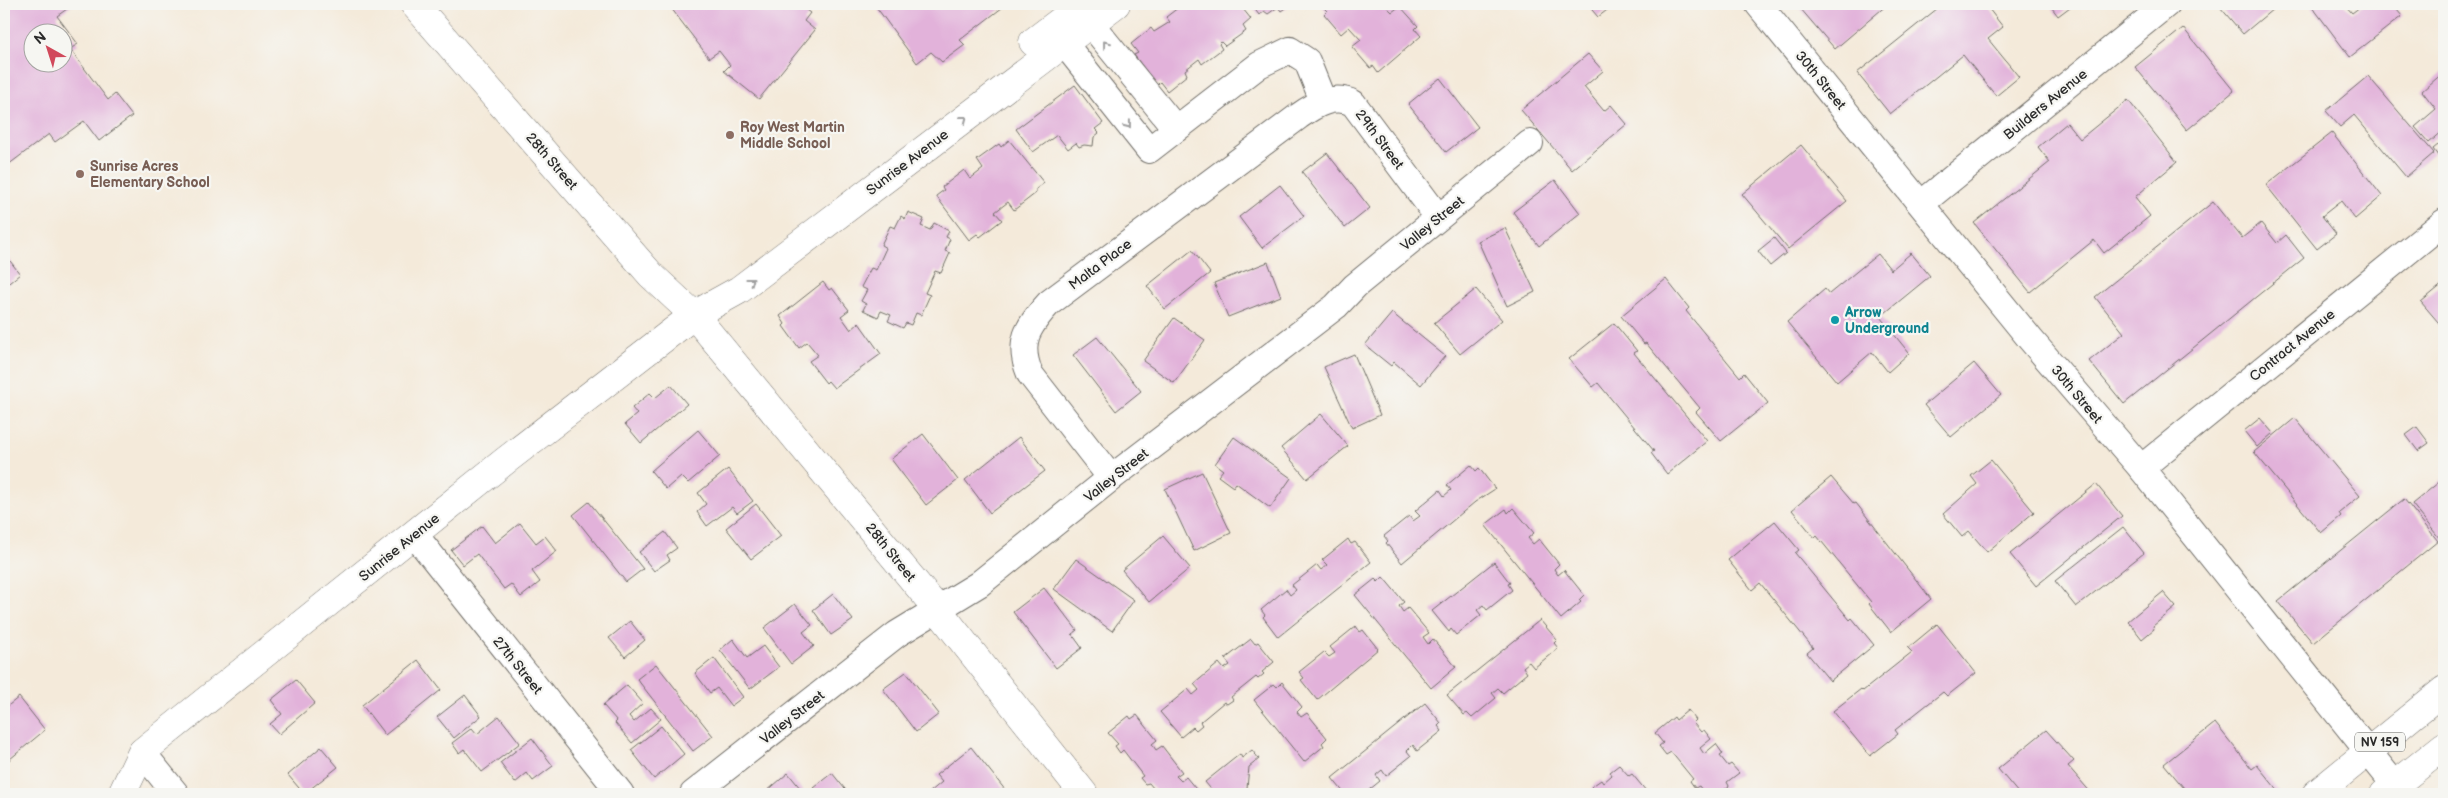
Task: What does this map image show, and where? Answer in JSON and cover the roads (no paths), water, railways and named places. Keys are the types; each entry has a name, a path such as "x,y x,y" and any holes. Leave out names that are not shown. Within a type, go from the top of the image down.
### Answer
{"street":[{"name":"28th Street","path":"414,4 473,56 662,264 694,315 938,610 1084,794"},
{"name":"28th Street","path":"437,4 473,56"},
{"name":"Sunrise Avenue","path":"122,794 142,752 505,461 694,315 739,290 1058,36 1084,12 1116,4"},
{"name":"30th Street","path":"1758,4 1922,203 2031,340 2140,468 2367,752 2389,790"},
{"name":"Builders Avenue","path":"1922,203 2167,4"},
{"path":"1084,12 1176,129"},
{"path":"1058,36 1149,150 1259,65 1290,50 1307,61 1323,101"},
{"name":"29th Street","path":"1323,101 1344,99 1353,103 1438,218"},
{"name":"Malta Place","path":"1111,478 1030,374 1025,362 1023,347 1027,333 1036,317 1048,303 1299,116 1323,101"},
{"name":"Valley Street","path":"693,794 897,634 979,584 1111,478 1336,306 1355,286 1530,143"},
{"name":"Contract Avenue","path":"2140,468 2444,222"},
{"name":"27th Street","path":"415,535 621,794"},
{"name":"NV 159","path":"2316,794 2444,690"},
{"name":"NV 159","path":"2389,790 2444,746"},
{"path":"142,752 176,794"}],"place":[{"name":"Roy West Martin Middle School","path":"730,135"},
{"name":"Sunrise Acres Elementary School","path":"80,174"},
{"name":"Arrow Underground","path":"1835,320"}]}
